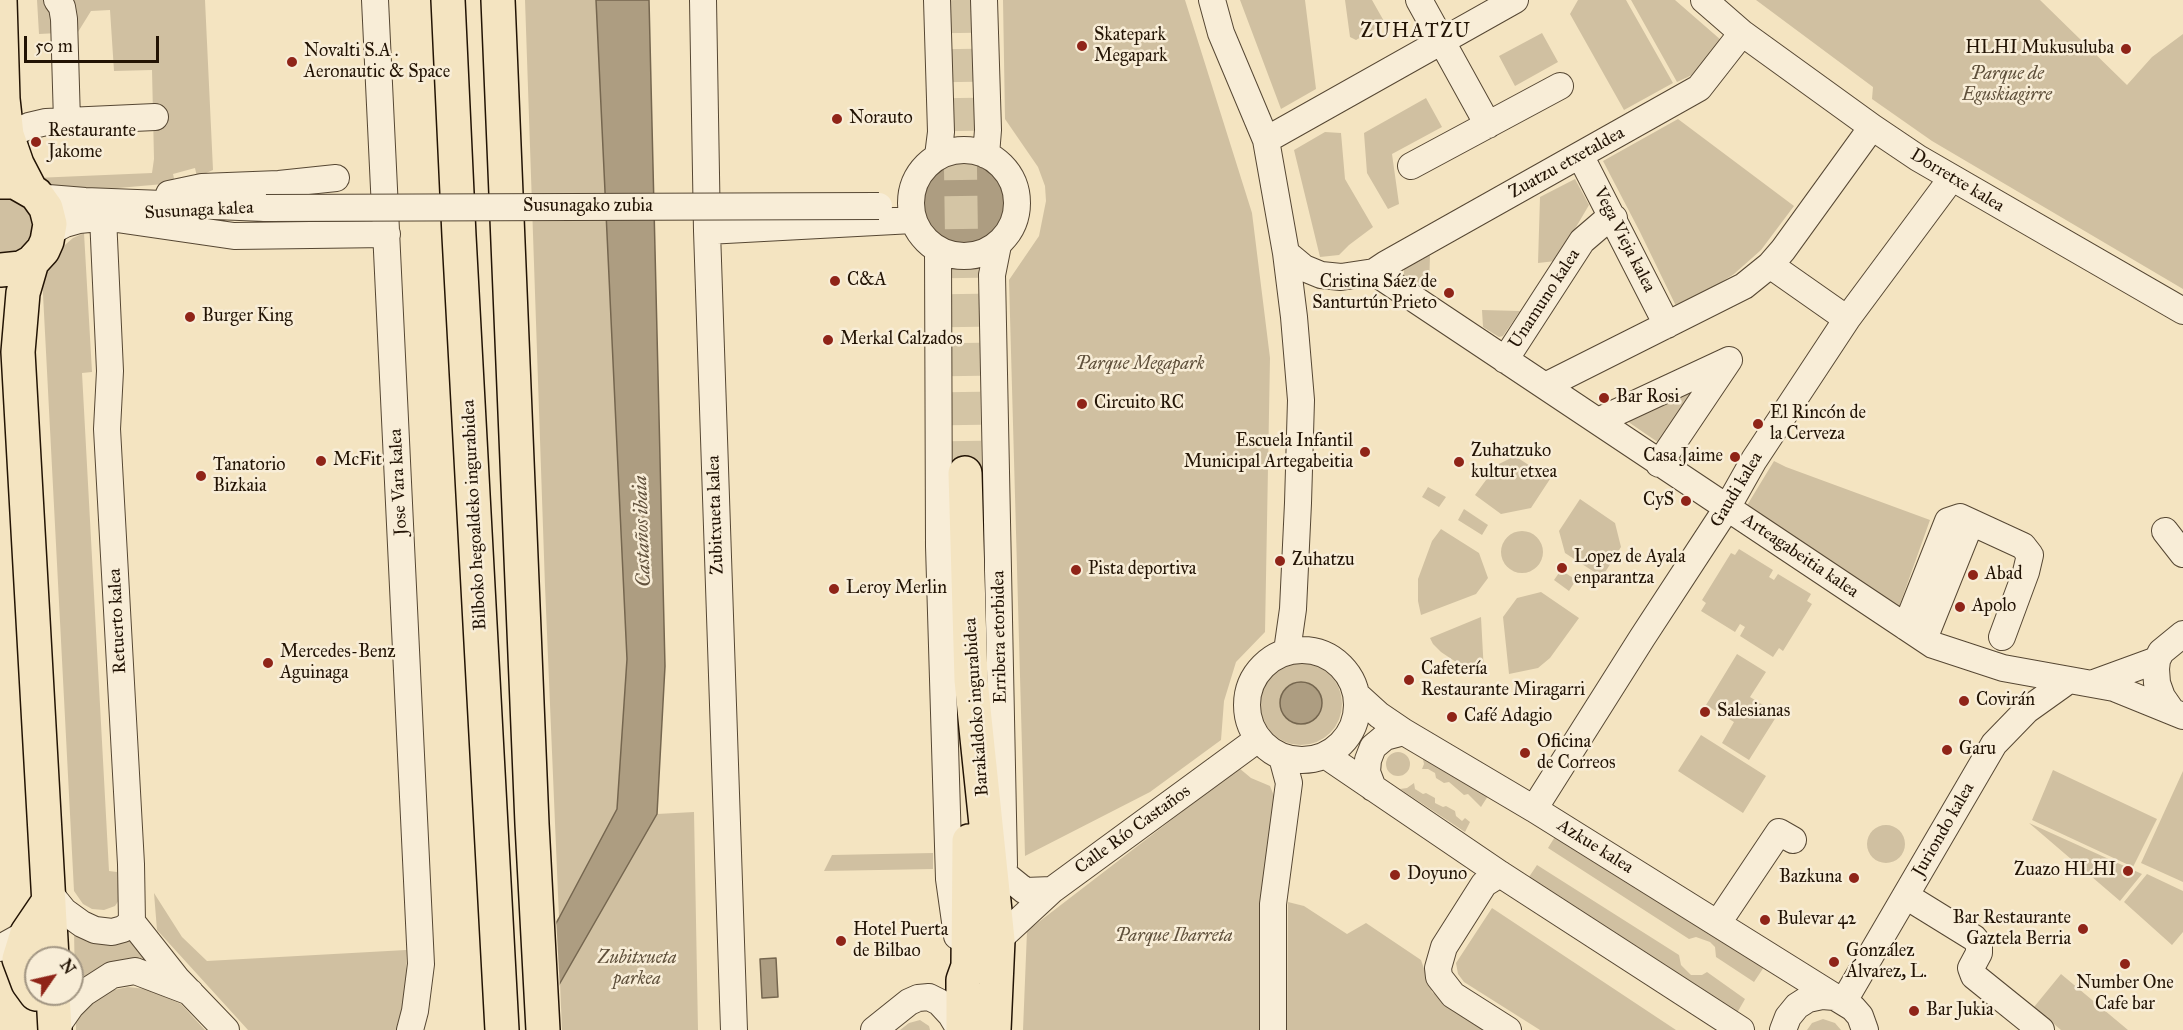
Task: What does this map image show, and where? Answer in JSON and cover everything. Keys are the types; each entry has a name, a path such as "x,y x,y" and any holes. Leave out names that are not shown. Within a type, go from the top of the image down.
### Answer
{"main road":[{"path":"0,0 4,118 22,188 46,208 50,224 43,250 32,262 21,268 0,270"},
{"name":"Bilboko hegoaldeko ingurabidea","path":"448,0 502,1030"},
{"path":"498,0 532,824 543,1030"},
{"path":"32,262 23,293 18,352 51,946"},
{"path":"0,303 18,352"},
{"name":"Barakaldoko ingurabidea","path":"965,473 971,680 998,940"},
{"name":"Erribera etorbidea","path":"961,1030 963,980 968,966 971,680"},
{"path":"24,968 14,940 48,896"},
{"name":"Erribera etorbidea","path":"994,1030 998,940"}],"street":[{"path":"57,0 62,6 64,19 67,121"},
{"name":"Jose Vara kalea","path":"375,0 421,964 416,1011 410,1030"},
{"name":"Zubitxueta kalea","path":"703,0 706,231 734,1030"},
{"path":"937,0 941,132 938,156"},
{"path":"984,0 988,130 986,155"},
{"path":"1419,0 1488,125"},
{"path":"1266,140 1515,0"},
{"name":"Dorretxe kalea","path":"1704,0 1742,33 1872,128 1951,178 2183,311"},
{"path":"1214,2 1221,33 1266,140 1286,253 1294,317 1300,400 1299,503 1293,609 1287,651"},
{"name":"Zuatzu etxetaldea","path":"1374,272 1699,88 1742,33"},
{"path":"1411,166 1560,86"},
{"path":"4,118 29,126 46,122 155,117"},
{"path":"1545,386 1744,286 1770,265 1783,250 1872,128"},
{"path":"954,150 971,150 986,155 1001,165 1012,179 1017,196 1016,214 1010,231 998,245 984,253 969,257 953,256 938,250 927,243 919,232 912,211 913,186 920,173 938,156 954,150"},
{"name":"Vega Vieja kalea","path":"1580,155 1667,325"},
{"name":"Susunaga kalea","path":"128,202 202,187 279,184 336,178"},
{"name":"Gaudi kalea","path":"1534,809 1727,508 1754,460 1847,319 1951,178"},
{"name":"Susunaga kalea","path":"22,188 48,198 266,208"},
{"name":"Susunagako zubia","path":"266,208 879,206 912,211"},
{"name":"Susunaga kalea","path":"48,233 65,224 104,217 266,208"},
{"path":"706,231 912,211"},
{"name":"Susunaga kalea","path":"104,217 234,236 387,234"},
{"name":"Retuerto kalea","path":"104,217 110,371 107,429 131,864 132,922"},
{"name":"Unamuno kalea","path":"1505,360 1582,241 1614,218"},
{"name":"Erribera etorbidea","path":"998,245 992,275 1004,874 998,940"},
{"name":"Erribera etorbidea","path":"938,250 939,546 948,861 963,980"},
{"path":"1286,253 1304,268 1321,275 1341,277 1374,272"},
{"path":"1770,265 1847,319"},
{"name":"Arteagabeitia kalea","path":"1374,272 1659,464 1915,633 1945,650 2003,668 2094,683 2133,694 2177,713"},
{"path":"1294,317 1301,299 1321,275"},
{"path":"1598,421 1729,360 1659,464"},
{"path":"1915,633 1948,521 1960,517 2023,546 2030,555 2002,637"},
{"path":"2164,531 2183,554"},
{"path":"2157,660 2161,652 2183,634"},
{"path":"1306,649 1324,653 1339,663 1351,678 1357,695 1357,713 1352,731 1340,745 1325,755 1304,760 1282,757 1269,749 1258,738 1249,722 1246,705 1249,687 1257,671 1264,664 1287,651 1306,649"},
{"name":"Arteagabeitia kalea","path":"2094,683 2157,660 2157,683 2162,697 2177,713"},
{"name":"Juriondo kalea","path":"1851,1011 1906,896 1994,744 2027,710 2069,680"},
{"name":"Azkue kalea","path":"1357,695 1379,715 1404,732 1718,923 1851,1011 1884,1030"},
{"path":"1373,788 1367,772 1368,760 1373,747 1385,737 1404,732"},
{"name":"Calle Río Castaños","path":"998,940 1052,890 1258,738"},
{"path":"1325,755 1500,874 1741,1030"},
{"path":"1273,1030 1274,894 1289,783 1282,757"},
{"path":"1718,923 1779,832 1793,840"},
{"path":"1004,874 1025,891 1052,890"},
{"path":"1500,874 1484,884 1444,947 1438,968 1439,977 1453,995 1508,1030"},
{"path":"48,896 82,924 94,930 112,932 123,929 132,922 190,992 226,1030"},
{"path":"1906,896 1974,938 1979,944 1979,953 1971,968 1974,976 2041,1030"},
{"path":"0,966 24,987"},
{"path":"84,993 112,975 135,971 190,992"},
{"path":"1783,1030 1788,1017 1797,1006 1808,999 1822,996 1851,1011"},
{"path":"874,1030 909,1002 918,998 929,998 939,1002 961,1030"}],"green space":[{"path":"37,0 205,0 213,170 197,177 195,168 173,174 175,183 84,191 57,192 35,178 152,173 154,159 152,70 114,71 110,10 91,11 78,32 39,34"},
{"path":"525,0 598,0 627,659 617,809 559,918 545,586"},
{"name":"Parque Megapark","path":"1003,0 1185,0 1252,213 1270,358 1265,632 1236,662 1224,701 1221,740 1150,792 1025,856 1009,280 1039,236 1046,201 1045,186 1038,167 1005,119"},
{"path":"1240,0 1305,0 1316,89 1281,109"},
{"path":"1345,0 1372,0 1385,23 1356,40 1350,37"},
{"path":"1578,0 1626,0 1673,83 1624,110 1570,14"},
{"path":"1631,0 1675,0 1721,40 1692,75 1677,82"},
{"name":"Parque de Eguskiagirre","path":"1756,0 2040,0 2127,85 2152,57 2183,34 2183,289 1932,141 1872,99 1873,87"},
{"path":"1542,33 1558,62 1515,86 1499,56"},
{"path":"1426,98 1442,127 1392,154 1399,204 1388,209 1367,173 1364,133"},
{"path":"1678,119 1794,206 1761,250 1734,274 1703,294 1676,306 1603,161"},
{"path":"1325,132 1341,133 1345,179 1373,227 1339,255 1320,257 1294,150"},
{"path":"1575,179 1589,205 1556,261 1538,263 1540,197"},
{"path":"0,192 36,208 31,250 0,259"},
{"path":"84,233 92,372 82,373 109,871 117,872 119,900 115,906 104,910 92,909 83,904 74,891 42,275 66,244"},
{"path":"1430,255 1429,290 1404,275 1404,269"},
{"path":"1482,310 1520,311 1503,336 1499,337 1483,327"},
{"path":"1708,380 1662,445 1624,419"},
{"path":"1515,456 1550,479 1531,508 1501,514 1475,495 1497,465"},
{"path":"1774,461 1930,520 1899,607 1746,507"},
{"path":"1428,487 1446,497 1439,507 1422,497"},
{"path":"1580,499 1615,523 1621,547 1602,577 1565,553 1559,531"},
{"path":"1464,509 1488,525 1482,535 1458,520"},
{"path":"1441,529 1479,553 1488,578 1476,594 1421,615 1418,601 1418,579 1432,541"},
{"path":"1522,531 1537,537 1543,552 1537,567 1522,573 1507,567 1501,552 1507,537"},
{"path":"1739,549 1773,570 1769,577 1774,580 1778,574 1811,594 1807,601 1812,604 1783,651 1779,648 1773,657 1740,636 1745,627 1740,624 1735,632 1701,611 1706,603 1702,600 1731,553 1735,555"},
{"path":"1561,570 1576,580 1569,591 1554,580"},
{"path":"1541,592 1579,618 1550,658 1538,668 1509,674 1503,617 1517,598"},
{"path":"1481,617 1484,673 1459,664 1441,652 1430,638"},
{"path":"1737,654 1766,672 1750,697 1778,714 1749,760 1722,743 1734,722 1706,705"},
{"path":"1301,663 1317,667 1330,675 1338,688 1342,704 1338,720 1330,733 1317,741 1301,745 1285,741 1272,733 1264,720 1260,704 1264,688 1272,675 1285,667"},
{"path":"1701,735 1766,776 1743,813 1678,771"},
{"path":"1398,752 1407,755 1410,764 1407,773 1398,776 1389,773 1386,764 1389,755"},
{"path":"1422,755 1488,796 1481,807 1468,794 1464,795 1449,782 1444,783 1436,778 1435,773 1428,769 1422,769 1424,764"},
{"name":"Parque Ibarreta","path":"1239,768 1251,778 1270,786 1274,796 1263,1030 1023,1030 1027,931"},
{"path":"2053,770 2157,819 2133,867 2032,820"},
{"path":"2183,771 2183,882 2141,863"},
{"path":"1414,783 1415,789 1435,798 1435,803 1455,811 1456,816 1462,821 1465,818 1470,822 1465,832 1400,789 1407,788"},
{"name":"Zubitxueta parkea","path":"694,812 698,1030 562,1030 560,983 657,814"},
{"path":"2029,823 2142,874 2120,901"},
{"path":"1886,825 1899,831 1905,844 1899,857 1886,863 1873,857 1867,844 1873,831"},
{"path":"1556,835 1764,967 1754,982 1716,957 1715,947 1710,942 1696,937 1689,939 1548,848"},
{"path":"933,853 933,869 824,871 832,855"},
{"path":"1537,865 1679,955 1681,965 1691,975 1702,975 1707,972 1745,999 1737,1013 1529,877"},
{"path":"2147,874 2183,891 2183,932 2172,945 2124,902"},
{"path":"154,893 182,937 207,961 406,950 407,982 404,1007 397,1030 248,1030 157,930"},
{"path":"1288,902 1304,906 1347,934 1366,923 1421,960 1432,992 1483,1027 1483,1030 1287,1030"},
{"path":"1492,908 1676,1030 1540,1030 1464,982 1458,974 1456,963"},
{"path":"74,928 134,936 169,977 84,990 84,946 74,946"},
{"path":"2061,974 2128,1030 2061,1030 2034,1007"},
{"path":"128,987 146,989 181,1004 205,1030 76,1030 76,1020 95,998 104,992"},
{"path":"1823,1019 1835,1023 1841,1030 1807,1030 1812,1023"},
{"path":"920,1020 929,1026 930,1030 900,1030 909,1023"}],"water":[{"name":"Castaños ibaia","path":"596,0 649,0 665,666 657,814 533,1030 494,1030 559,918 617,809 627,659"},
{"path":"964,162 980,165 993,174 1002,187 1005,203 1002,219 993,232 980,241 964,244 948,241 935,232 926,219 923,203 926,187 935,174 948,165"},
{"path":"1301,682 1316,688 1322,703 1316,718 1301,724 1286,718 1280,703 1286,688"},
{"path":"776,958 778,997 762,998 760,959"}],"pier":[{"path":"556,917 560,989 536,1030 491,1030"}],"tunnel":[{"path":"958,0 965,473"}],"place":[{"name":"Skatepark Megapark","path":"1082,46"},
{"name":"HLHI Mukusuluba","path":"2126,49"},
{"name":"Novalti S.A . Aeronautic & Space","path":"292,62"},
{"name":"Norauto","path":"837,119"},
{"name":"Restaurante Jakome","path":"36,142"},
{"name":"C&A","path":"835,281"},
{"name":"Cristina Sáez de Santurtún Prieto","path":"1449,293"},
{"name":"Burger King","path":"190,317"},
{"name":"Merkal Calzados","path":"828,340"},
{"name":"Bar Rosi","path":"1604,398"},
{"name":"Circuito RC","path":"1082,404"},
{"name":"El Rincón de la Cerveza","path":"1758,424"},
{"name":"Escuela Infantil Municipal Artegabeitia","path":"1365,452"},
{"name":"Casa Jaime","path":"1735,457"},
{"name":"McFit","path":"321,461"},
{"name":"Zuhatzuko kultur etxea","path":"1459,462"},
{"name":"Tanatorio Bizkaia","path":"201,476"},
{"name":"CyS","path":"1686,501"},
{"name":"Zuhatzu","path":"1280,561"},
{"name":"Lopez de Ayala enparantza","path":"1562,568"},
{"name":"Pista deportiva","path":"1076,570"},
{"name":"Abad","path":"1973,575"},
{"name":"Leroy Merlin","path":"834,589"},
{"name":"Apolo","path":"1960,607"},
{"name":"Mercedes-Benz Aguinaga","path":"268,663"},
{"name":"Cafetería Restaurante Miragarri","path":"1409,680"},
{"name":"Covirán","path":"1964,701"},
{"name":"Salesianas","path":"1705,712"},
{"name":"Café Adagio","path":"1452,717"},
{"name":"Garu","path":"1947,750"},
{"name":"Oficina de Correos","path":"1525,753"},
{"name":"Zuazo HLHI","path":"2128,871"},
{"name":"Doyuno","path":"1395,875"},
{"name":"Bazkuna","path":"1854,878"},
{"name":"Bulevar 42","path":"1765,920"},
{"name":"Bar Restaurante Gaztela Berria","path":"2083,929"},
{"name":"Hotel Puerta de Bilbao","path":"841,941"},
{"name":"González Álvarez, L.","path":"1834,962"},
{"name":"Number One Cafe bar","path":"2125,964"},
{"name":"Bar Jukia","path":"1914,1011"}],"district":[{"name":"ZUHATZU","path":"1416,32"}]}
